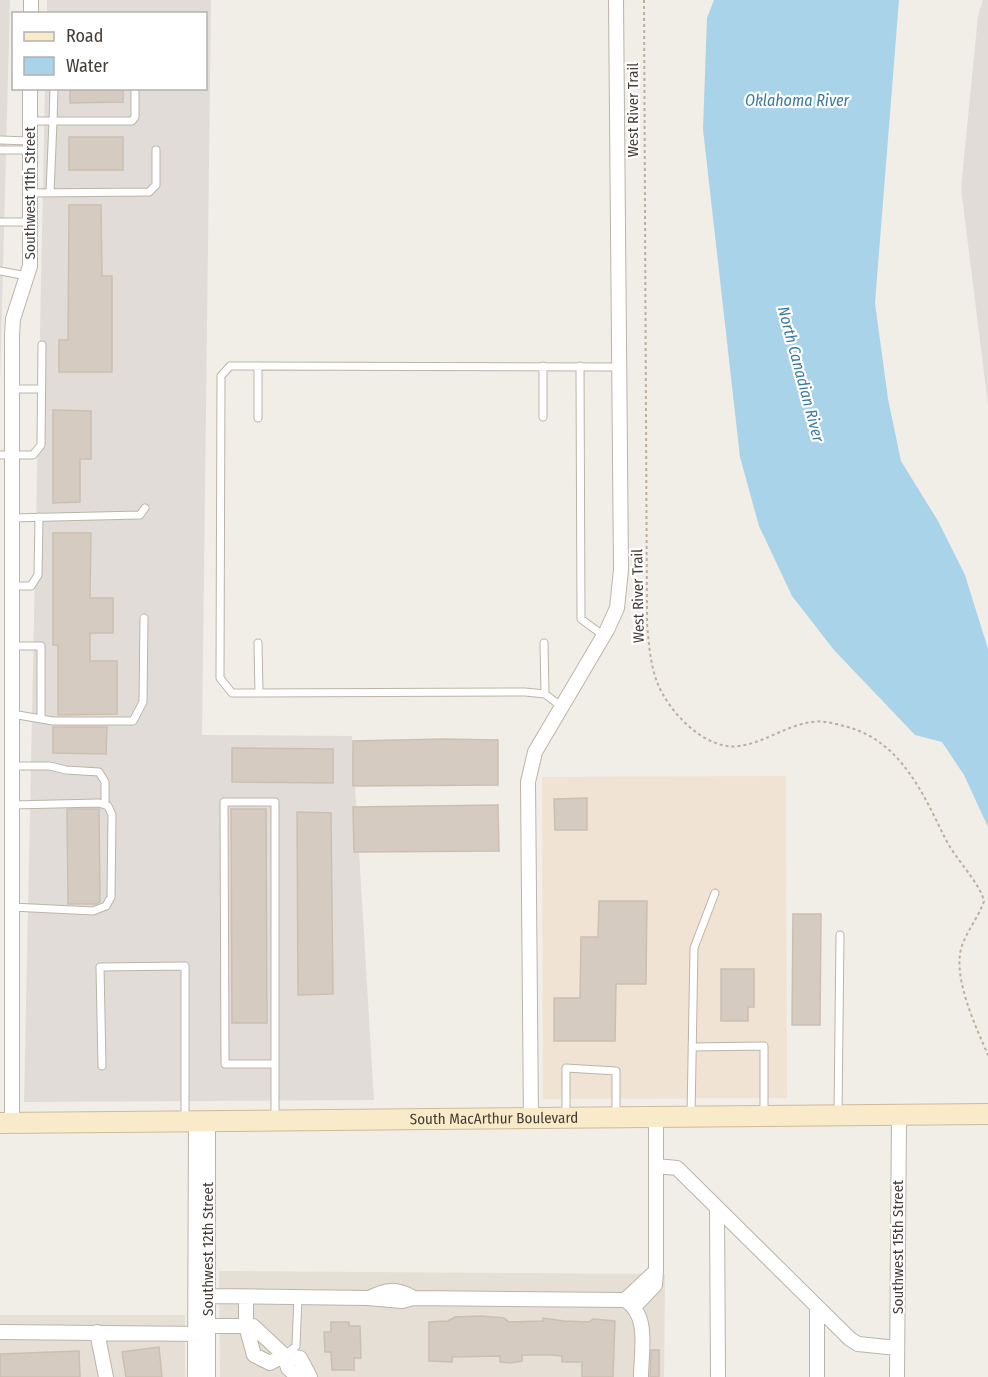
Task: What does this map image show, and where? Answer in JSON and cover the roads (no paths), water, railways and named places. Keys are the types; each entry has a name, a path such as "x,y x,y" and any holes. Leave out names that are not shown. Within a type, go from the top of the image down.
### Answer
{"main road":[{"name":"South MacArthur Boulevard","path":"6,1123 899,1117 988,1114"}],"street":[{"path":"531,1119 528,782 535,752 604,636 617,608 621,570 616,0"},
{"name":"Southwest 11th Street","path":"6,1123 12,907 12,714 8,639 12,586 12,518 6,455 12,389 12,319 27,276 30,90"},
{"name":"Southwest 15th Street","path":"897,1377 899,1117"},
{"path":"630,1303 656,1271 656,1119"},
{"name":"Southwest 12th Street","path":"195,1377 208,1296 196,1122"},
{"name":"Southwest 12th Street","path":"196,1122 201,1330 208,1377"},
{"path":"656,1166 677,1168 817,1307 858,1344 897,1348"},
{"path":"717,1208 718,1377"},
{"path":"208,1296 368,1298 386,1290 399,1290 414,1298 630,1303 641,1316 641,1377"},
{"path":"246,1297 246,1326 254,1355 270,1363 284,1355 300,1358 310,1377"},
{"path":"817,1307 817,1377"},
{"path":"0,1332 201,1330 253,1326 284,1355 288,1368 298,1377"},
{"path":"97,1332 106,1377"}],"lane":[{"path":"50,193 54,90"},
{"path":"30,122 132,121 135,117 135,90"},
{"path":"0,140 30,145"},
{"path":"0,150 30,145"},
{"path":"30,193 150,192 156,185 156,150"},
{"path":"0,222 29,222"},
{"path":"0,272 27,276"},
{"path":"6,455 33,455 41,445 42,345"},
{"path":"562,707 544,694 525,692 232,693 220,678 221,376 230,366 619,367"},
{"path":"258,366 258,418"},
{"path":"543,366 543,417"},
{"path":"580,366 581,620 604,636"},
{"path":"12,389 42,389"},
{"path":"12,518 140,515 145,508"},
{"path":"12,586 32,586 38,576 39,517"},
{"path":"12,714 42,719 133,721 143,702 144,618"},
{"path":"8,639 41,646 42,719"},
{"path":"258,643 259,693"},
{"path":"544,643 544,694"},
{"path":"12,766 50,766 99,772 105,782 105,805"},
{"path":"274,1064 225,1064 224,802 275,802 275,1121"},
{"path":"12,805 105,805 108,806 111,815 111,897 106,906 93,911 12,907"},
{"path":"691,1118 694,948 715,893"},
{"path":"838,1117 840,936"},
{"path":"102,1066 100,967 185,966 196,1122"},
{"path":"692,1047 764,1046 764,1118"},
{"path":"566,1119 566,1068 616,1071 616,1119"},
{"path":"284,1355 296,1346 298,1297"}],"water":[{"name":"Oklahoma River","path":"714,0 899,0 875,303 888,399 901,461 938,521 965,575 988,649 988,827 964,775 942,742 915,735 834,650 792,596 759,526 740,457 703,129 707,18"}],"water label":[{"name":"North Canadian River","path":"801,374"}]}
